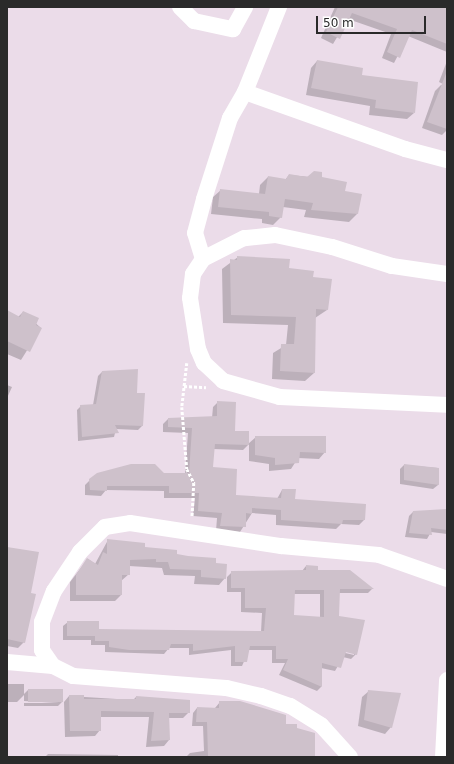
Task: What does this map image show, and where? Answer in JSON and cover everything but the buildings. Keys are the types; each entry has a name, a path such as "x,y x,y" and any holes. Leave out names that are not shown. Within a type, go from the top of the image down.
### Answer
{"street":[{"path":"180,7 194,21 233,29 246,7"},
{"path":"203,259 195,233 204,199 230,118 245,92 279,7"},
{"path":"245,92 405,149 447,160"},
{"path":"447,274 392,266 332,247 274,235 244,238 203,259 192,274 192,327 204,363 223,381 280,397 447,405"},
{"path":"53,666 42,650 42,622 54,591 80,552 105,527 130,523 190,534 379,555 447,579"},
{"path":"7,662 53,666 73,676 226,688 261,696 290,706 321,725 350,757"},
{"path":"443,757 447,680"}],"path":[{"path":"188,356 182,407 187,469 194,483 190,534"}]}
